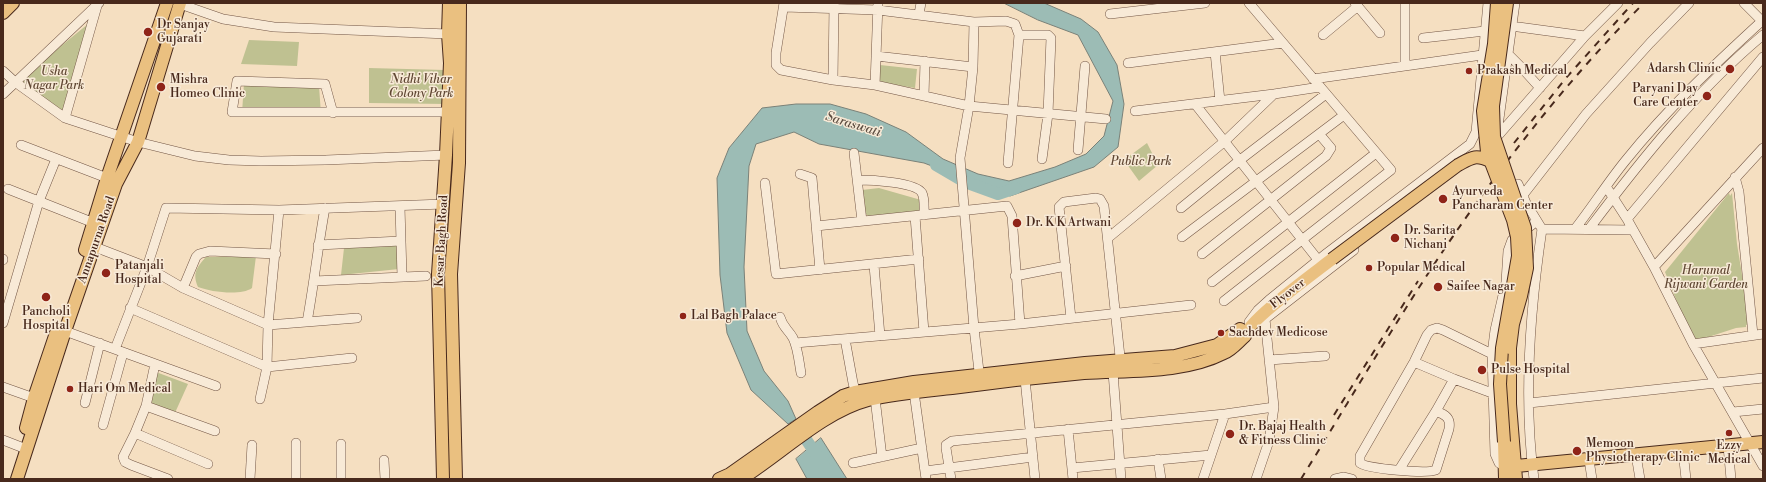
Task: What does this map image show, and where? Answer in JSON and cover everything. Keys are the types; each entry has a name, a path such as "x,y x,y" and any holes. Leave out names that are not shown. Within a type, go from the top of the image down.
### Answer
{"main road":[{"path":"3,13 13,3"},
{"name":"Annapurna Road","path":"10,479 21,447 34,398 167,3"},
{"name":"Annapurna Road","path":"17,479 65,331 116,184 138,142 180,3"},
{"name":"Kesar Bagh Road","path":"443,479 438,274 444,204 450,63 448,34 449,3"},
{"name":"Kesar Bagh Road","path":"456,479 451,274 459,163 460,3"},
{"path":"1497,3 1494,44 1483,111 1487,152 1513,220 1518,256 1502,348 1500,384 1508,441 1510,473 1532,466 1757,443"},
{"path":"1507,3 1493,106 1494,138 1525,228 1527,268 1513,324 1510,348 1508,441"},
{"name":"Flyover","path":"1118,367 1175,356 1217,345 1244,332 1260,316 1332,259 1458,165 1473,157 1480,157 1490,161"},
{"path":"719,479 787,440 821,416 845,408 857,397 914,382 1026,380 1118,367"},
{"path":"857,397 875,398 980,380 1118,367"},
{"path":"741,479 787,440"}],"street":[{"path":"180,3 223,19 274,27 448,34"},
{"path":"919,14 921,3"},
{"path":"1110,14 1205,3"},
{"path":"1224,301 1391,170 1249,3"},
{"path":"1405,3 1405,66"},
{"path":"1244,332 1262,306 1319,260 1470,144 1476,132 1484,30 1488,3"},
{"path":"1496,138 1515,3"},
{"path":"1606,3 1608,13"},
{"path":"1244,332 1265,319 1487,148 1584,36 1618,3"},
{"path":"1523,195 1586,114 1650,43 1689,3"},
{"path":"1575,228 1607,188 1626,159 1674,105 1728,52 1763,21 1744,3"},
{"path":"66,118 98,4"},
{"path":"3,94 98,4"},
{"path":"1323,35 1357,4 1380,33"},
{"path":"1008,163 1012,110 1019,35 1015,24 1011,22 974,22 878,6 784,5 776,53 776,65 781,70 833,80 875,85 969,106 1012,110 1048,114 1106,118"},
{"path":"833,80 834,6"},
{"path":"875,85 878,6"},
{"path":"974,22 973,67 969,106 960,158 974,328 980,380"},
{"path":"1511,26 1584,36"},
{"path":"1424,38 1484,30"},
{"path":"1019,35 1048,35 1051,38 1048,114 1042,159"},
{"path":"1589,229 1612,197 1695,99 1736,58 1763,37"},
{"path":"1128,64 1283,43"},
{"path":"1215,52 1220,101"},
{"path":"1313,79 1482,54"},
{"path":"1508,54 1540,88"},
{"path":"876,56 973,67"},
{"path":"1627,219 1763,57"},
{"path":"924,96 925,62"},
{"path":"1078,150 1085,66"},
{"path":"3,71 15,82 66,118 138,142 195,156 229,160 326,160 446,156"},
{"path":"333,113 325,84 237,81 232,112 333,113 447,112"},
{"path":"1135,111 1274,94 1323,91"},
{"path":"1181,208 1323,91"},
{"path":"1108,238 1225,141 1274,94"},
{"path":"1195,104 1319,260"},
{"path":"1182,237 1320,135 1344,115"},
{"path":"1202,254 1330,152 1329,146 1320,135"},
{"path":"21,144 107,178"},
{"path":"1654,267 1763,148"},
{"path":"854,153 862,221"},
{"path":"1212,282 1376,153"},
{"path":"3,323 39,201 56,159"},
{"path":"800,174 812,178 820,270"},
{"path":"1735,177 1739,192 1753,335"},
{"path":"858,180 883,180 918,190 923,195 920,216 919,260 924,332"},
{"path":"765,183 776,274 919,260"},
{"path":"1518,184 1540,225 1530,342 1529,403 1534,479"},
{"path":"1607,188 1627,219 1654,267 1693,344 1733,412 1757,443 1763,466"},
{"path":"8,189 94,222"},
{"path":"1071,318 1059,207 1062,204 1096,198 1100,200 1104,206 1115,314 1118,367 1116,424 1121,479"},
{"path":"103,425 130,308 147,267 166,208 279,210 400,207 444,204"},
{"path":"816,226 1007,206 1011,211 1020,324"},
{"path":"400,207 402,276"},
{"path":"307,322 325,208"},
{"path":"260,399 267,367 268,325 276,254 279,210"},
{"path":"1510,473 1499,463 1495,454 1492,354 1495,330 1506,282 1509,246 1512,240 1540,225 1589,229 1633,230"},
{"path":"318,245 401,241"},
{"path":"95,247 147,267 183,288 268,325 356,318"},
{"path":"183,288 196,257 199,254 210,251 276,254"},
{"path":"874,265 880,336"},
{"path":"1015,276 1066,266"},
{"path":"314,282 402,276 426,276"},
{"path":"795,343 1020,324 1191,306"},
{"path":"130,308 267,367 352,358"},
{"path":"780,317 784,328 795,343 801,373"},
{"path":"1256,479 1269,441 1274,407 1265,319"},
{"path":"1436,411 1446,416 1450,422 1436,470 1428,472 1399,470 1367,466 1360,463 1359,460 1414,362 1427,334 1431,330 1437,328 1492,354"},
{"path":"65,331 216,386"},
{"path":"1693,344 1763,334"},
{"path":"845,338 857,397"},
{"path":"85,403 100,343"},
{"path":"1269,360 1326,356"},
{"path":"1414,362 1454,380 1492,393"},
{"path":"154,364 146,406 135,434 123,457 131,466 168,479"},
{"path":"1529,403 1763,378"},
{"path":"1026,380 1035,479"},
{"path":"1399,470 1454,380"},
{"path":"3,387 34,398"},
{"path":"914,392 922,448 924,477 950,468 1033,457"},
{"path":"875,398 882,457"},
{"path":"146,406 215,431"},
{"path":"952,479 946,445 952,441 1068,428 1225,414 1274,407"},
{"path":"1733,412 1763,409"},
{"path":"1203,479 1225,414"},
{"path":"1068,428 1073,479"},
{"path":"135,434 208,464"},
{"path":"3,440 21,447"},
{"path":"296,443 296,479"},
{"path":"341,444 341,479"},
{"path":"250,479 252,445"},
{"path":"1728,446 1731,479"},
{"path":"853,463 922,448"},
{"path":"1682,450 1686,479"},
{"path":"1072,468 1211,455"},
{"path":"1636,455 1640,479"},
{"path":"384,460 384,479"},
{"path":"1158,460 1160,479"},
{"path":"1589,460 1592,479"},
{"path":"1335,479 1344,477 1352,479"}],"green space":[{"name":"Usha Nagar Park","path":"88,24 66,113 18,81"},
{"path":"249,40 299,42 297,66 241,64"},
{"path":"880,65 917,69 915,88 877,82"},
{"name":"Nidhi Vihar Colony Park","path":"369,68 445,70 446,104 369,103"},
{"path":"244,83 319,86 321,114 242,113"},
{"name":"Public Park","path":"1147,143 1158,165 1139,181 1124,160"},
{"path":"879,188 921,200 921,212 870,218 865,213 862,190"},
{"name":"Harumal Rijwani Garden","path":"1729,193 1730,196 1732,193 1737,244 1750,324 1746,325 1746,327 1736,328 1693,342 1665,272"},
{"path":"400,242 399,269 341,275 344,248"},
{"path":"256,256 252,288 234,293 198,287 195,278 196,270 206,257"},
{"path":"156,372 188,384 174,415 150,406"}],"water":[{"path":"1004,3 1044,3 1081,19 1098,32 1117,65 1124,104 1118,147 1094,167 1010,196 924,163 819,144 794,132 756,144 749,166 744,267 747,331 764,371 788,401 796,419 788,424 751,390 727,333 720,275 717,178 729,148 762,108 796,104 830,104 866,114 906,132 943,159 978,174 1009,181 1055,167 1086,154 1104,136 1113,101 1078,35 1038,20"},
{"path":"821,438 847,479 807,479 796,459"}],"waterway":[{"name":"Saraswati","path":"936,165 965,182 998,194 1016,188"},
{"name":"Saraswati","path":"797,426 826,469 835,479"}],"railway":[{"path":"1514,143 1566,78 1633,3"},
{"path":"1301,479 1416,292 1480,197 1559,96 1644,3"},
{"path":"1334,415 1418,281"}],"place":[{"name":"Dr Sanjay Gujarati","path":"148,32"},
{"name":"Adarsh Clinic","path":"1730,69"},
{"name":"Prakash Medical","path":"1469,71"},
{"name":"Mishra Homeo Clinic","path":"161,87"},
{"name":"Paryani Day Care Center","path":"1707,96"},
{"name":"Ayurveda Pancharam Center","path":"1443,199"},
{"name":"Dr. K K Artwani","path":"1017,223"},
{"name":"Dr. Sarita Nichani","path":"1395,238"},
{"name":"Popular Medical","path":"1369,268"},
{"name":"Patanjali Hospital","path":"106,273"},
{"name":"Saifee Nagar","path":"1438,287"},
{"name":"Pancholi Hospital","path":"46,297"},
{"name":"Lal Bagh Palace","path":"683,316"},
{"name":"Sachdev Medicose","path":"1221,333"},
{"name":"Pulse Hospital","path":"1482,370"},
{"name":"Hari Om Medical","path":"70,389"},
{"name":"Ezzy Medical","path":"1729,433"},
{"name":"Dr. Bajaj Health & Fitness Clinic","path":"1230,434"},
{"name":"Memoon Physiotherapy Clinic","path":"1577,451"}]}
